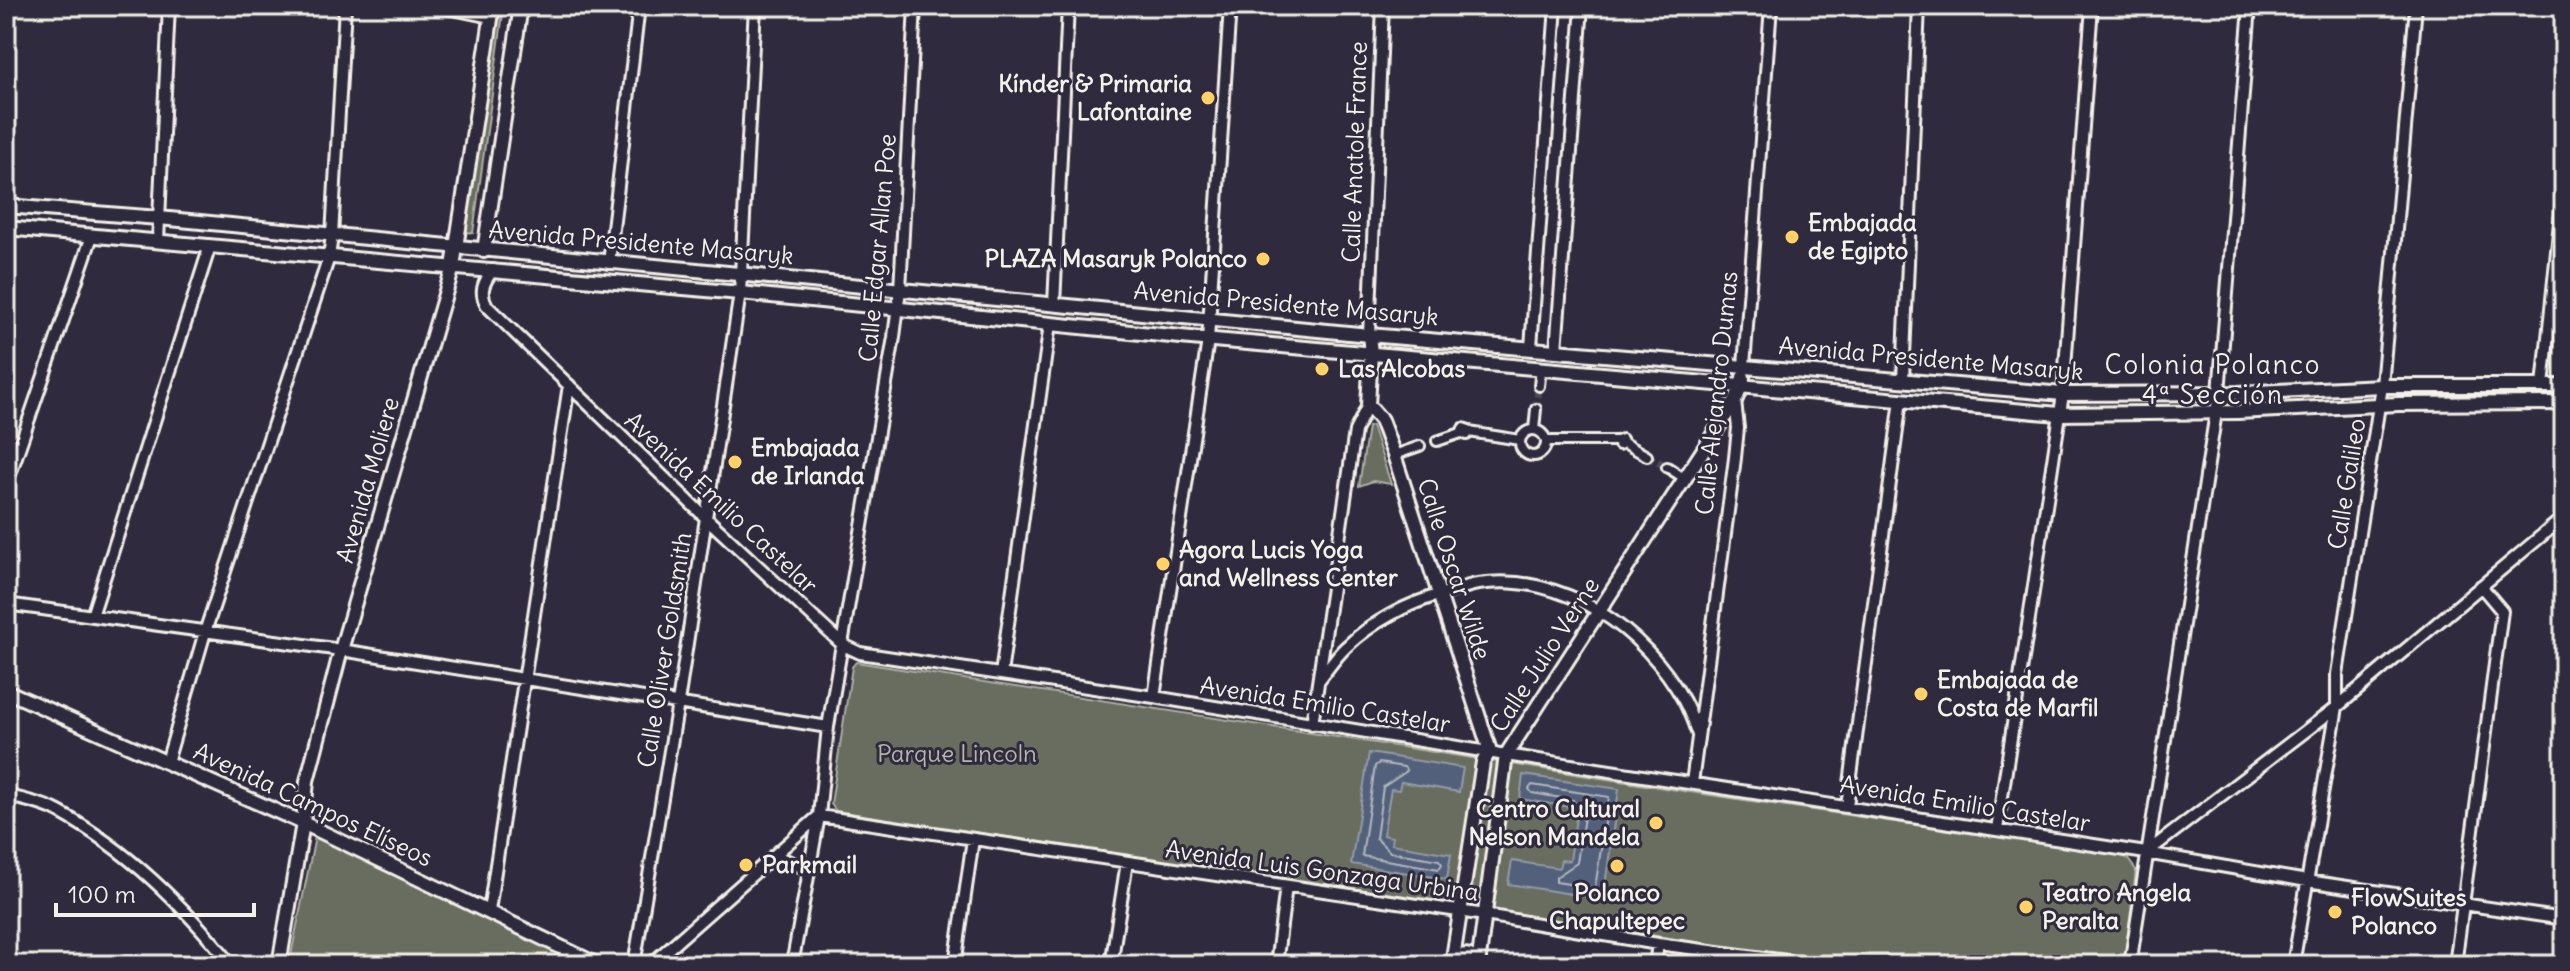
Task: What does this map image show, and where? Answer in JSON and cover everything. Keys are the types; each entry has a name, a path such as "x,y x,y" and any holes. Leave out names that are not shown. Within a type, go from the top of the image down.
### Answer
{"street":[{"path":"158,241 169,6"},
{"path":"167,762 205,632 329,257 345,6"},
{"path":"438,6 492,12"},
{"path":"484,251 521,6"},
{"path":"609,263 639,6"},
{"name":"Calle Oliver Goldsmith","path":"634,965 678,703 740,293 755,6"},
{"name":"Calle Edgar Allan Poe","path":"792,965 819,816 828,727 900,290 915,6"},
{"path":"1054,305 1068,6"},
{"path":"1154,697 1208,340 1230,6"},
{"name":"Calle Anatole France","path":"1312,724 1355,431 1368,405 1383,6"},
{"path":"1531,347 1556,6"},
{"path":"1556,350 1582,6"},
{"name":"Calle Alejandro Dumas","path":"1692,783 1735,458 1738,428 1735,401 1742,385 1744,366 1771,6"},
{"path":"1903,380 1919,6"},
{"path":"1997,830 2063,394 2092,6"},
{"path":"2130,965 2219,393 2250,6"},
{"name":"Calle Galileo","path":"2293,965 2337,707 2337,674 2382,386 2416,6"},
{"name":"Avenida Moliere","path":"279,965 307,781 341,650 453,267 492,12"},
{"path":"2543,386 2564,184"},
{"name":"Avenida Presidente Masaryk","path":"6,206 159,218 1369,335 2063,394 2219,393 2382,386 2564,386"},
{"name":"Avenida Presidente Masaryk","path":"6,228 740,293 1208,340 2059,414 2216,413 2379,405 2564,403"},
{"path":"6,486 92,236"},
{"path":"92,616 210,246"},
{"name":"Avenida Emilio Castelar","path":"493,270 482,289 487,306 706,518 843,645 860,653 2564,919"},
{"path":"1001,674 1050,324"},
{"path":"1539,386 1541,368"},
{"path":"489,911 569,385"},
{"path":"1847,806 1901,400"},
{"name":"Calle Julio Verne","path":"1478,965 1506,755 1735,401"},
{"name":"Calle Oscar Wilde","path":"1368,405 1381,420 1394,455 1490,751"},
{"path":"1534,430 1536,409"},
{"path":"1534,430 1543,433 1547,441 1545,449 1535,457 1523,452 1520,440 1524,433 1534,430"},
{"path":"1437,441 1465,432 1520,440"},
{"path":"1547,441 1620,442 1647,456"},
{"path":"1394,455 1420,446"},
{"path":"1667,467 1684,478"},
{"path":"2146,853 2337,707 2564,517"},
{"path":"1319,680 1346,646 1381,621 1420,600 1478,584 1519,584 1565,594 1599,611 1636,639 1664,671 1684,701 1698,735"},
{"path":"2455,965 2502,611 2481,586"},
{"path":"6,604 341,650 828,727"},
{"name":"Avenida Campos Elíseos","path":"6,691 303,823 598,965"},
{"name":"Calle Julio Verne","path":"1453,964 1483,762 1490,751"},
{"path":"6,795 56,810 133,860 196,922 232,965"},
{"path":"650,965 819,816"},
{"name":"Avenida Luis Gonzaga Urbina","path":"819,816 1485,915 1658,944 1818,965"},
{"path":"955,965 973,839"},
{"path":"775,856 810,870"},
{"path":"1111,965 1127,862"},
{"path":"1276,965 1286,886"},
{"path":"1655,965 1658,944"},
{"path":"1453,964 1460,956 1467,955 1478,965"}],"green space":[{"path":"493,6 504,6 473,233 461,231"},
{"path":"1372,426 1391,484 1373,481 1359,486 1368,427"},
{"name":"Parque Lincoln","path":"856,662 1690,792 2120,855 2127,858 2136,870 2124,965 1846,965 836,811 831,804 852,667"},
{"path":"316,832 486,913 583,965 289,965"}],"water":[{"path":"1369,753 1463,768 1459,792 1401,782 1399,790 1391,789 1383,835 1392,837 1391,844 1451,854 1447,879 1351,864"},
{"path":"1523,775 1619,789 1603,899 1508,884 1512,861 1559,868 1561,860 1570,861 1576,817 1569,816 1570,807 1520,799"}],"tunnel":[{"path":"1536,409 1539,386"},
{"path":"1647,456 1667,467"}],"place":[{"name":"Kínder & Primaria Lafontaine","path":"1208,98"},
{"name":"Embajada de Egipto","path":"1792,237"},
{"name":"PLAZA Masaryk Polanco","path":"1263,259"},
{"name":"Las Alcobas","path":"1322,369"},
{"name":"Embajada de Irlanda","path":"735,462"},
{"name":"Agora Lucis Yoga and Wellness Center","path":"1163,564"},
{"name":"Embajada de Costa de Marfil","path":"1921,694"},
{"name":"Centro Cultural Nelson Mandela","path":"1656,823"},
{"name":"Parkmail","path":"746,865"},
{"name":"Polanco Chapultepec","path":"1617,866"},
{"name":"Teatro Angela Peralta","path":"2026,907"},
{"name":"FlowSuites Polanco","path":"2335,912"}],"district":[{"name":"Colonia Polanco 4ª Sección","path":"2213,380"}]}
